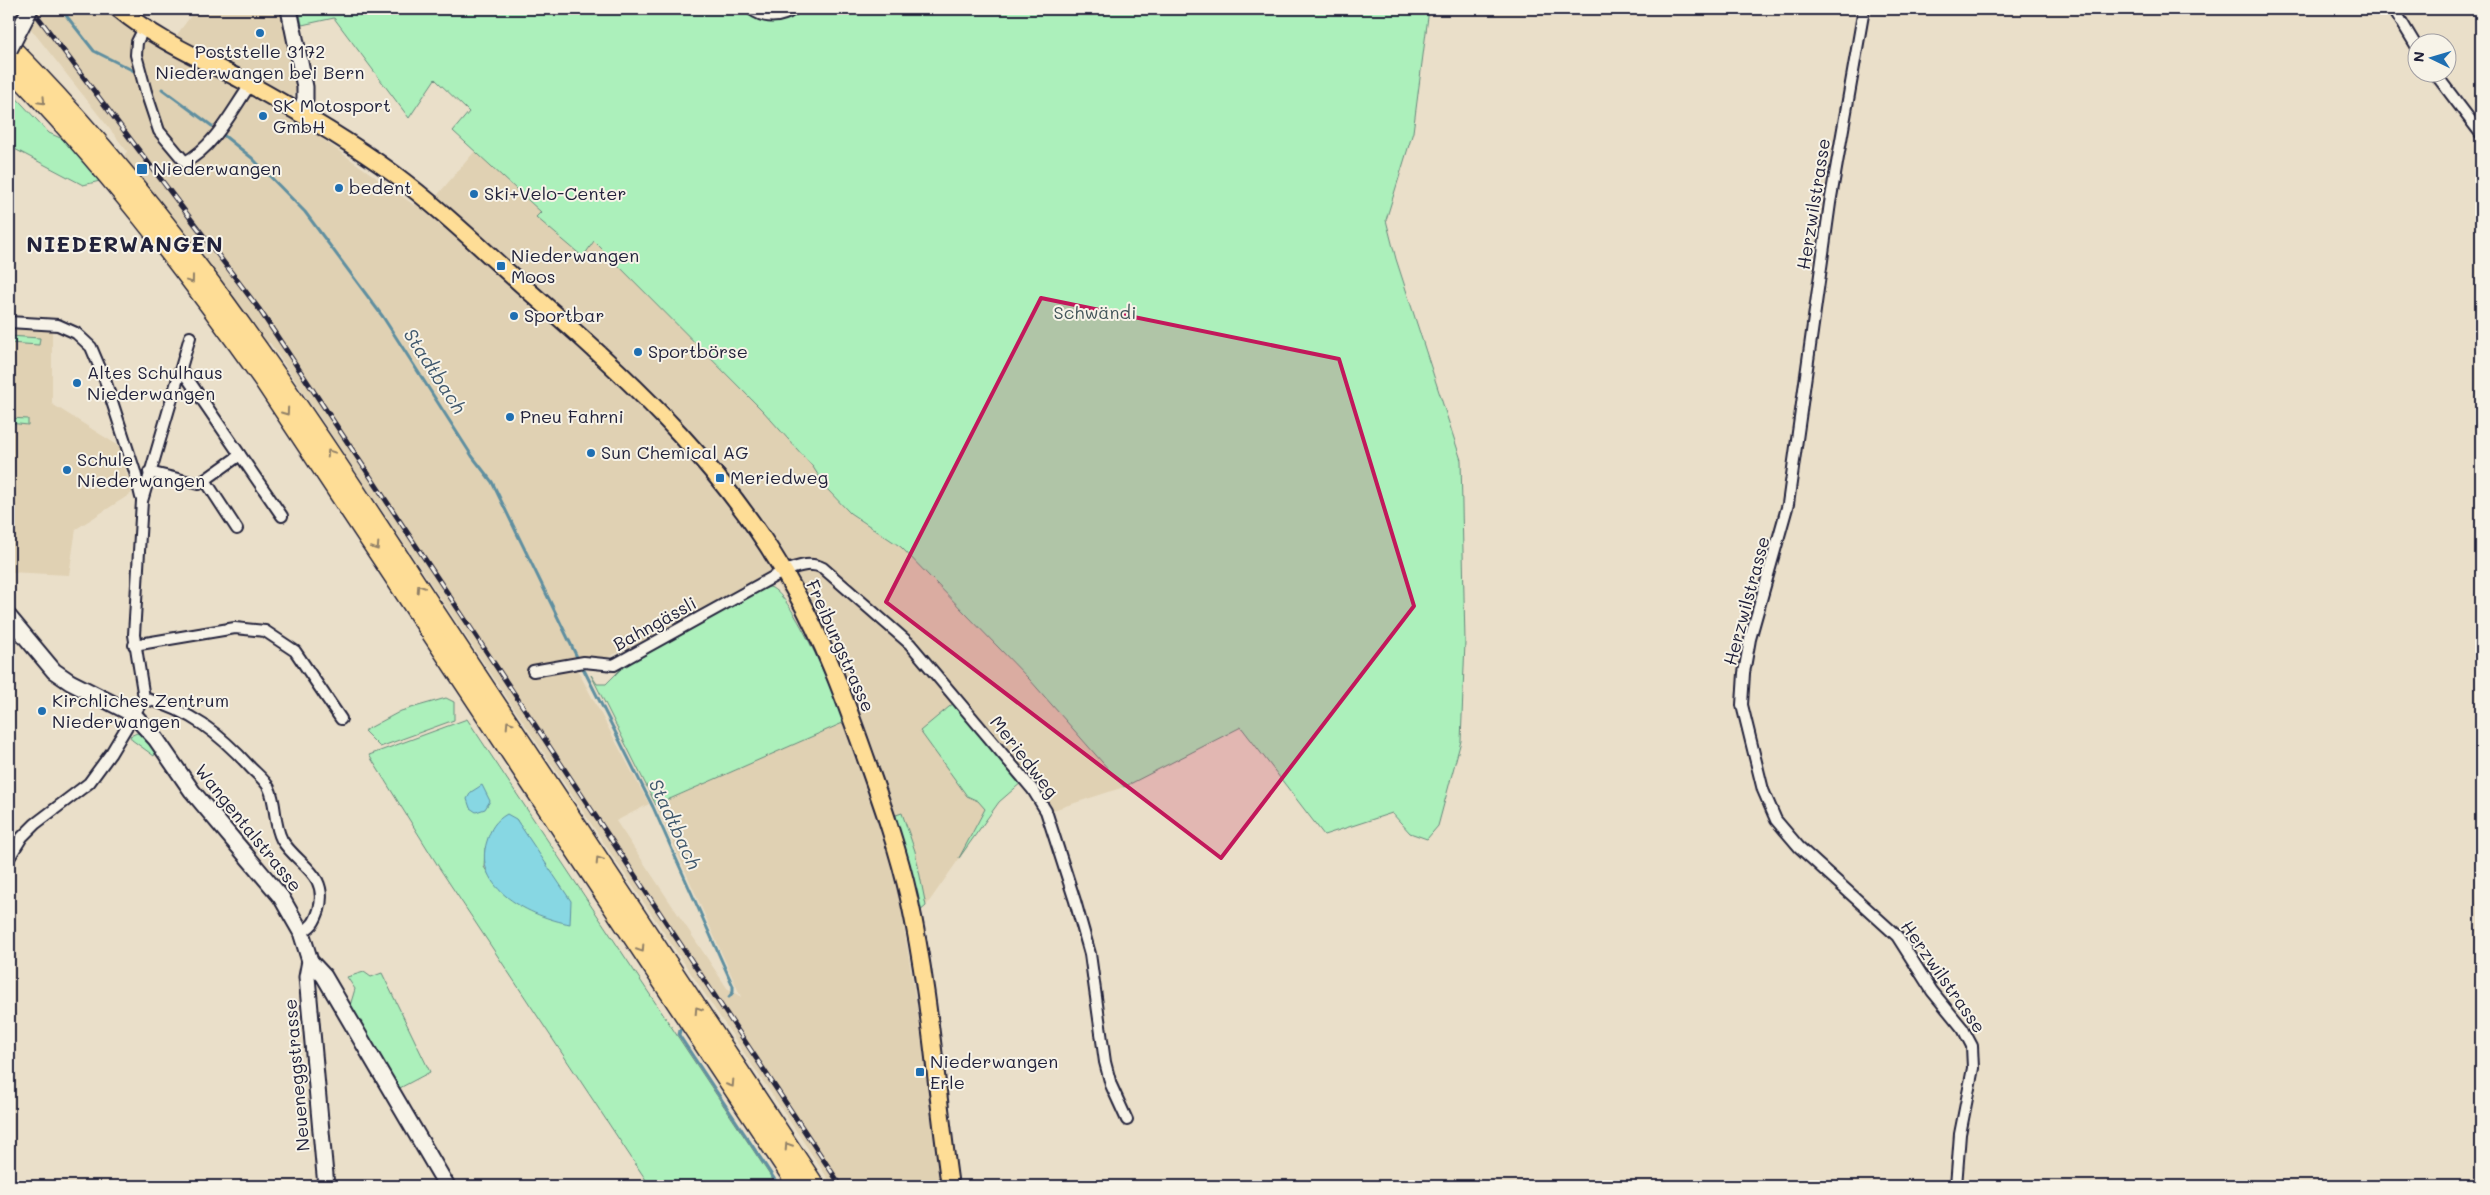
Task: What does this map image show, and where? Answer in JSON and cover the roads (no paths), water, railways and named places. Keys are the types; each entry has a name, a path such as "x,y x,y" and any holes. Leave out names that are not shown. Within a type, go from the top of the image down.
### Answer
{"highway":[{"path":"9,48 76,117 145,198 249,334 333,457 815,1186"},
{"path":"9,66 76,139 134,207 200,291 263,378 798,1186"}],"main road":[{"name":"Freiburgstrasse","path":"119,9 144,28 250,85 331,132 408,185 617,370 670,422 710,467 739,504 784,571 808,614 839,686 880,796 898,853 911,905 924,977 950,1186"}],"street":[{"path":"9,48 30,9"},
{"path":"290,9 305,87 305,99 300,114"},
{"path":"751,9 762,16 771,17 786,14 794,9"},
{"name":"Herzwilstrasse","path":"1864,9 1830,203 1788,504 1750,639 1744,673 1742,705 1759,776 1776,820 1799,847 1897,936 1932,991 1963,1030 1972,1046 1973,1068 1960,1134 1956,1186"},
{"path":"2394,9 2408,32"},
{"path":"144,28 137,42 136,54 146,92 159,131 185,162 199,153 209,142 250,85"},
{"path":"2442,82 2481,134"},
{"path":"9,322 58,324 69,328 83,338 97,357 142,500"},
{"path":"9,858 22,837 35,824 89,783 111,753 144,698 134,645 134,609 142,500 148,472 190,337"},
{"path":"181,370 282,516"},
{"path":"148,472 199,484 240,455"},
{"path":"204,480 237,529"},
{"name":"Meriedweg","path":"784,571 806,564 815,564 878,615 926,661 1038,797 1046,811 1056,839 1088,945 1097,995 1105,1062 1111,1085 1126,1120"},
{"name":"Bahngässli","path":"533,671 584,662 614,665 784,571"},
{"path":"10,622 43,661 59,676 133,714"},
{"path":"134,645 235,628 265,631 295,651 341,719"},
{"path":"144,698 180,710 210,728 269,787 280,836 313,874 321,889 321,900 314,924 301,932"},
{"name":"Wangentalstrasse","path":"133,714 156,739 192,792 281,897 301,932 310,961 324,976 447,1186"},
{"name":"Neueneggstrasse","path":"310,961 307,977 326,1186"}],"water":[{"path":"482,785 490,801 485,809 476,812 470,808 467,799 471,792"},
{"path":"507,814 516,819 571,901 570,924 539,915 523,907 508,898 496,887 488,873 484,858 490,832 499,819"}],"waterway":[{"path":"61,9 94,51 136,72"},
{"path":"162,89 212,126"},
{"name":"Stadtbach","path":"222,134 252,158 305,212 383,317 472,456 492,482 577,657"},
{"name":"Stadtbach","path":"582,666 653,807 733,986 733,992 729,997"},
{"name":"Stadtbach","path":"680,1030 679,1035 779,1186"}],"railway":[{"path":"32,9 259,309 841,1186"}],"place":[{"name":"Poststelle 3172 Niederwangen bei Bern","path":"260,33"},
{"name":"SK Motosport GmbH","path":"263,116"},
{"name":"Niederwangen","path":"142,169"},
{"name":"bedent","path":"339,188"},
{"name":"Ski+Velo-Center","path":"474,194"},
{"name":"Niederwangen Moos","path":"501,266"},
{"name":"Sportbar","path":"514,316"},
{"name":"Sportbörse","path":"638,352"},
{"name":"Altes Schulhaus Niederwangen","path":"77,383"},
{"name":"Pneu Fahrni","path":"510,417"},
{"name":"Sun Chemical AG","path":"591,453"},
{"name":"Schule Niederwangen","path":"67,470"},
{"name":"Meriedweg","path":"720,478"},
{"name":"Kirchliches Zentrum Niederwangen","path":"42,711"},
{"name":"Niederwangen Erle","path":"920,1072"}],"district":[{"name":"NIEDERWANGEN","path":"125,244"}],"park label":[{"name":"Schwändi","path":"1095,313"}]}
